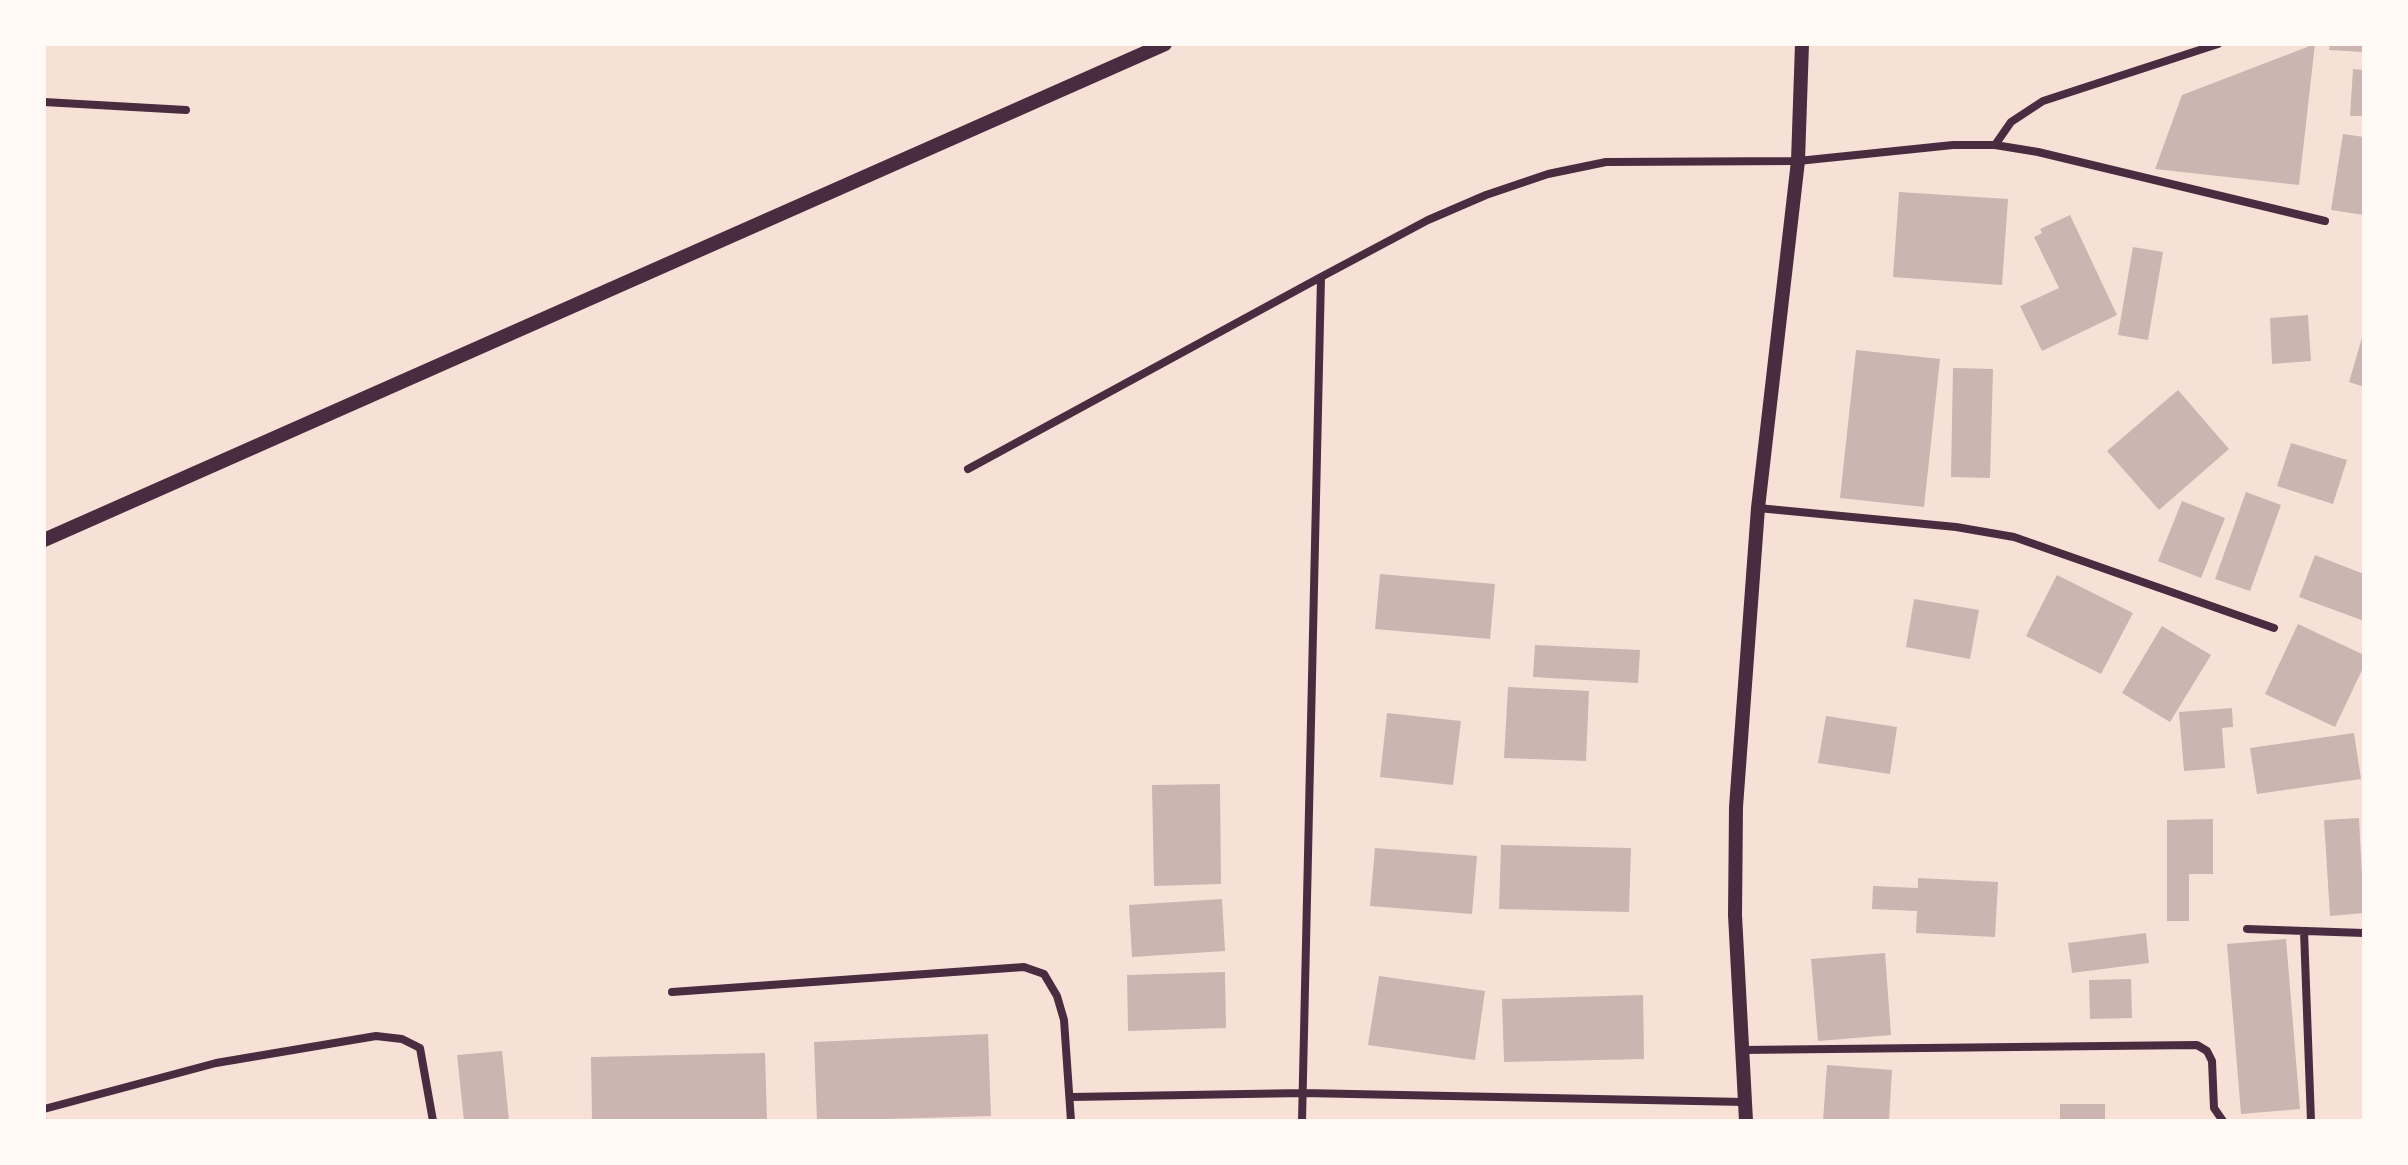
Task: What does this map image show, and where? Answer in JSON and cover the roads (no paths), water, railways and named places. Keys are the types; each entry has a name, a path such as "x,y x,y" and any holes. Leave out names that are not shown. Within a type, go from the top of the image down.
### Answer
{"street":[{"path":"44,540 1165,44"},
{"path":"1746,1121 1740,1050 1736,807 1758,508 1798,161 1802,44"},
{"path":"1995,145 2011,122 2043,101 2218,44"},
{"path":"44,102 186,110"},
{"path":"968,469 1428,220 1548,174 1606,162 1798,161 1953,145 1995,145 2038,152 2325,221"},
{"path":"1302,1121 1321,277"},
{"path":"1758,508 1956,527 2014,537 2274,628"},
{"path":"2247,929 2364,933"},
{"path":"2304,931 2311,1121"},
{"path":"672,992 1024,967 1044,974 1057,996 1064,1020 1071,1121"},
{"path":"44,1109 216,1063 376,1036 402,1039 420,1048 433,1121"},
{"path":"1740,1050 2197,1045 2207,1051 2212,1061 2214,1108 2223,1121"},
{"path":"1071,1097 1303,1093 1744,1102"}]}
